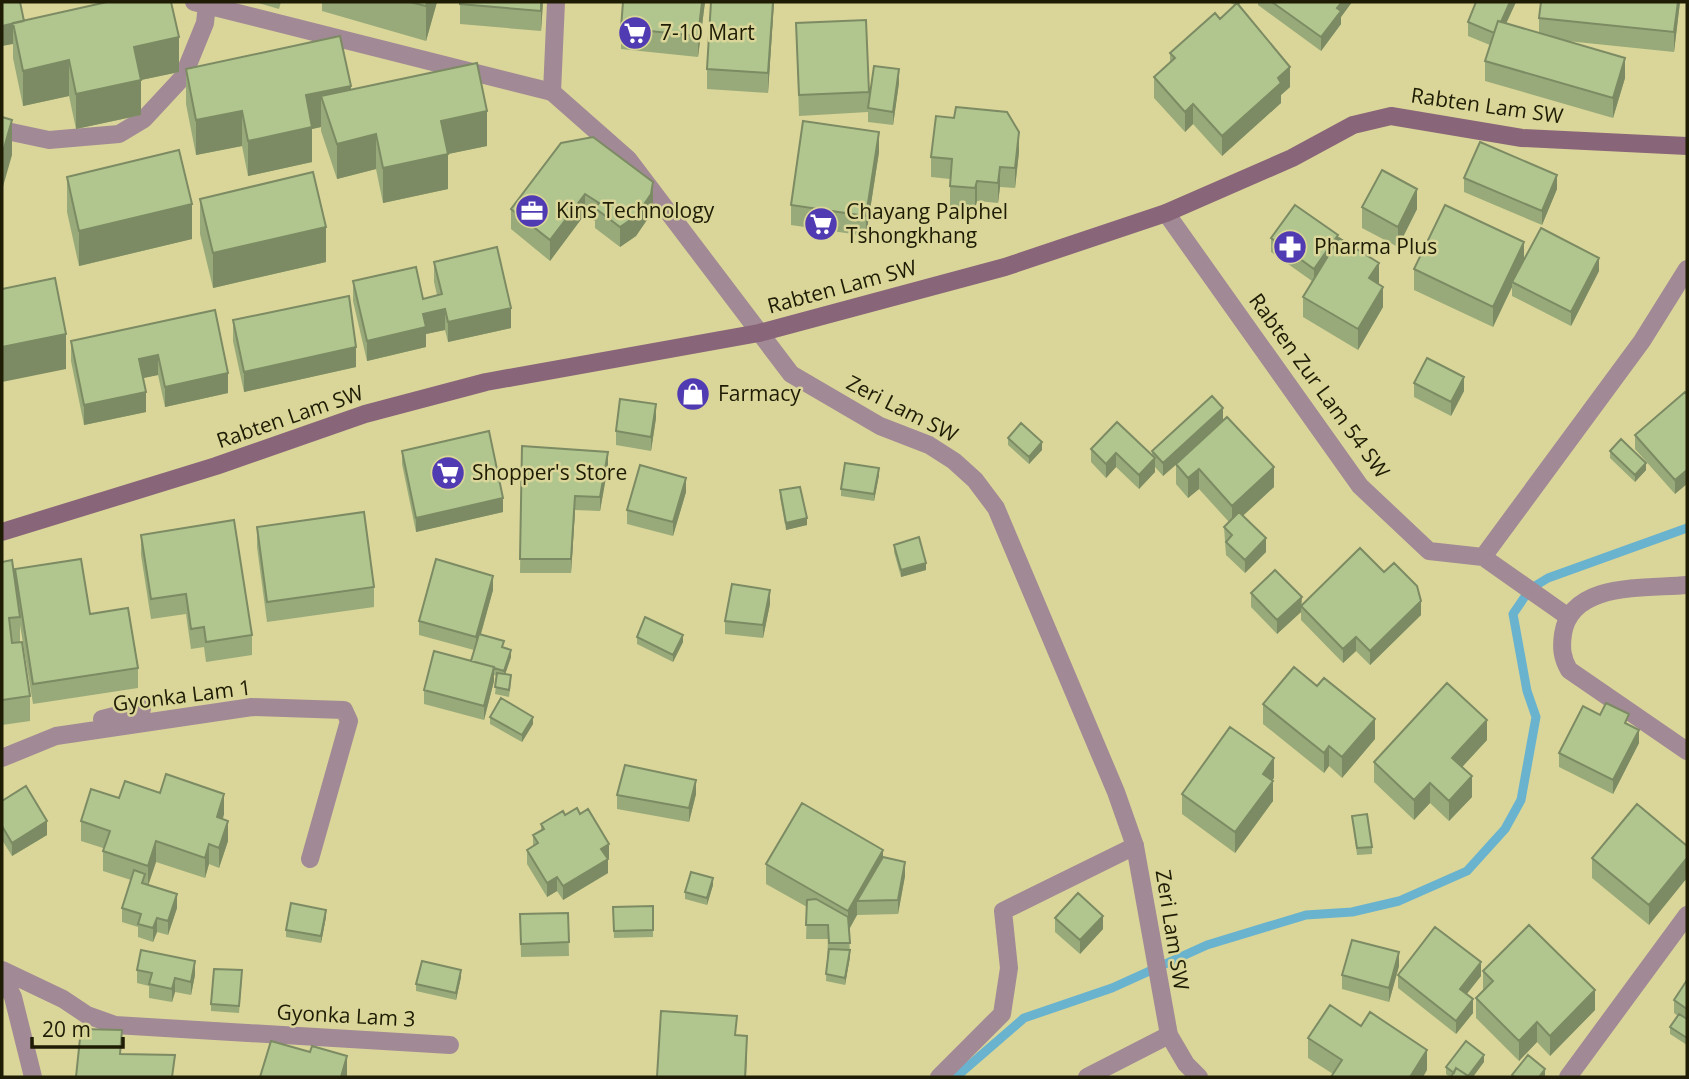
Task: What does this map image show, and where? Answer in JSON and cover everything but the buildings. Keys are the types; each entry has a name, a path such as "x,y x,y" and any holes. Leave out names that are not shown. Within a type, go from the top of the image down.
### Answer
{"main road":[{"name":"Rabten Lam SW","path":"2,532 216,467 365,414 473,385 759,333 1005,267 1166,213 1293,158 1353,125 1391,116 1522,138 1687,146"}],"street":[{"path":"2,130 49,140 119,134 144,120 184,77 205,23 201,3 552,92 556,2"},
{"name":"Zeri Lam SW","path":"552,92 628,159 791,374 880,426 929,445 954,461 975,480 996,508 1081,706 1135,846 1169,1035 1186,1064 1199,1077"},
{"name":"Rabten Zur Lam 54 SW","path":"1166,213 1360,486 1429,551 1483,556"},
{"path":"1567,616 1483,556 1642,341 1687,269"},
{"path":"1687,585 1587,598 1567,616 1562,644 1563,658 1569,670 1687,751"},
{"name":"Gyonka Lam 1","path":"2,758 57,736 252,707 344,710 349,721 310,859"},
{"path":"2,747 51,728 142,709"},
{"path":"939,1077 1002,1014 1009,968 1003,911 1135,846"},
{"path":"1568,1077 1687,915"},
{"path":"2,973 13,997 33,1077"},
{"name":"Gyonka Lam 3","path":"2,973 63,999 87,1016 115,1025 450,1045"},
{"path":"1087,1077 1169,1035"}],"waterway":[{"path":"956,1077 1024,1018 1112,988 1207,945 1306,915 1352,912 1399,901 1467,871 1505,829 1521,800 1536,717 1527,691 1513,614 1530,589 1548,578 1687,528"}],"place":[{"name":"7-10 Mart","path":"635,33"},
{"name":"Kins Technology","path":"532,211"},
{"name":"Chayang Palphel Tshongkhang","path":"821,224"},
{"name":"Pharma Plus","path":"1290,247"},
{"name":"Farmacy","path":"693,394"},
{"name":"Shopper's Store","path":"448,473"}]}
